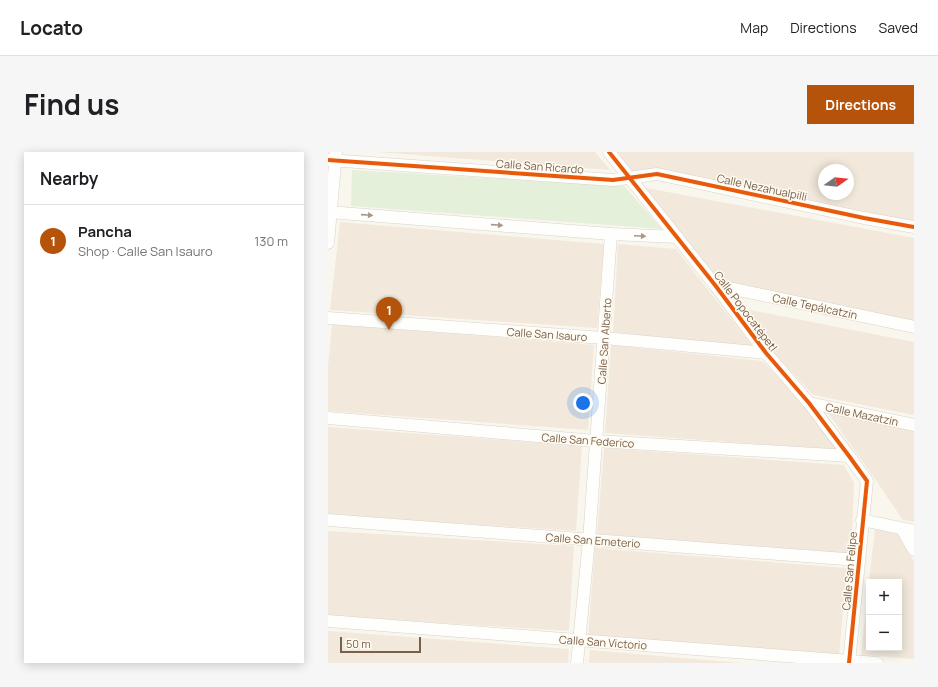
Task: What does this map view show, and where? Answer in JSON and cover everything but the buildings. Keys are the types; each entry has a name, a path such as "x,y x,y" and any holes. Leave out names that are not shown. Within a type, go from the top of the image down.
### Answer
{"street":[{"name":"Calle Popocatépetl","path":"609,152 715,285 766,353 809,403 867,481"},
{"name":"Calle San Ricardo","path":"333,158 613,180 631,178"},
{"path":"328,243 333,158"},
{"name":"Calle Nezahualpilli","path":"631,178 657,174 864,218 914,227"},
{"path":"329,212 611,234 677,237"},
{"name":"Calle San Alberto","path":"577,663 589,540 611,234"},
{"name":"Calle Tepálcatzin","path":"715,285 914,327"},
{"name":"Calle San Isauro","path":"328,318 604,338 766,353"},
{"name":"Calle Mazatzin","path":"809,403 914,425"},
{"name":"Calle San Federico","path":"328,418 596,441 849,456"},
{"name":"Calle San Felipe","path":"850,662 858,560 867,481"},
{"name":"Calle San Emeterio","path":"328,520 858,560"},
{"path":"862,520 914,531"},
{"path":"902,529 914,550"},
{"name":"Calle San Victorio","path":"328,621 877,663"}],"shaded area":[{"path":"377,152 595,152 610,170"},
{"path":"615,152 914,152 914,225 634,174"},
{"path":"641,187 914,238 914,331 726,294"},
{"path":"340,222 604,244 597,328 330,310"},
{"path":"618,244 676,249 754,348 613,332"},
{"path":"740,308 914,342 914,415 813,395 769,348"},
{"path":"332,324 594,345 588,430 328,411 328,366"},
{"path":"611,345 762,361 806,403 839,450 605,433"},
{"path":"828,413 914,430 914,522 903,520"},
{"path":"328,427 582,446 576,531 328,515"},
{"path":"604,448 844,465 854,483 851,554 597,534"},
{"path":"875,529 898,534 914,562 914,659 861,655 866,610 866,651 902,651 902,579 869,579"},
{"path":"328,531 574,546 569,631 328,616"},
{"path":"595,548 847,568 839,655 588,637"},
{"path":"328,631 569,649 568,663 328,663"},
{"path":"590,650 741,663 589,663"}],"green space":[{"path":"352,170 624,186 662,229 351,206"}],"cycle path":[{"path":"609,152 715,285 766,353 809,403 867,481 849,663"},
{"path":"328,160 613,180 657,174 864,218 914,227"}],"place":[{"name":"Pancha","path":"389,330"}]}
